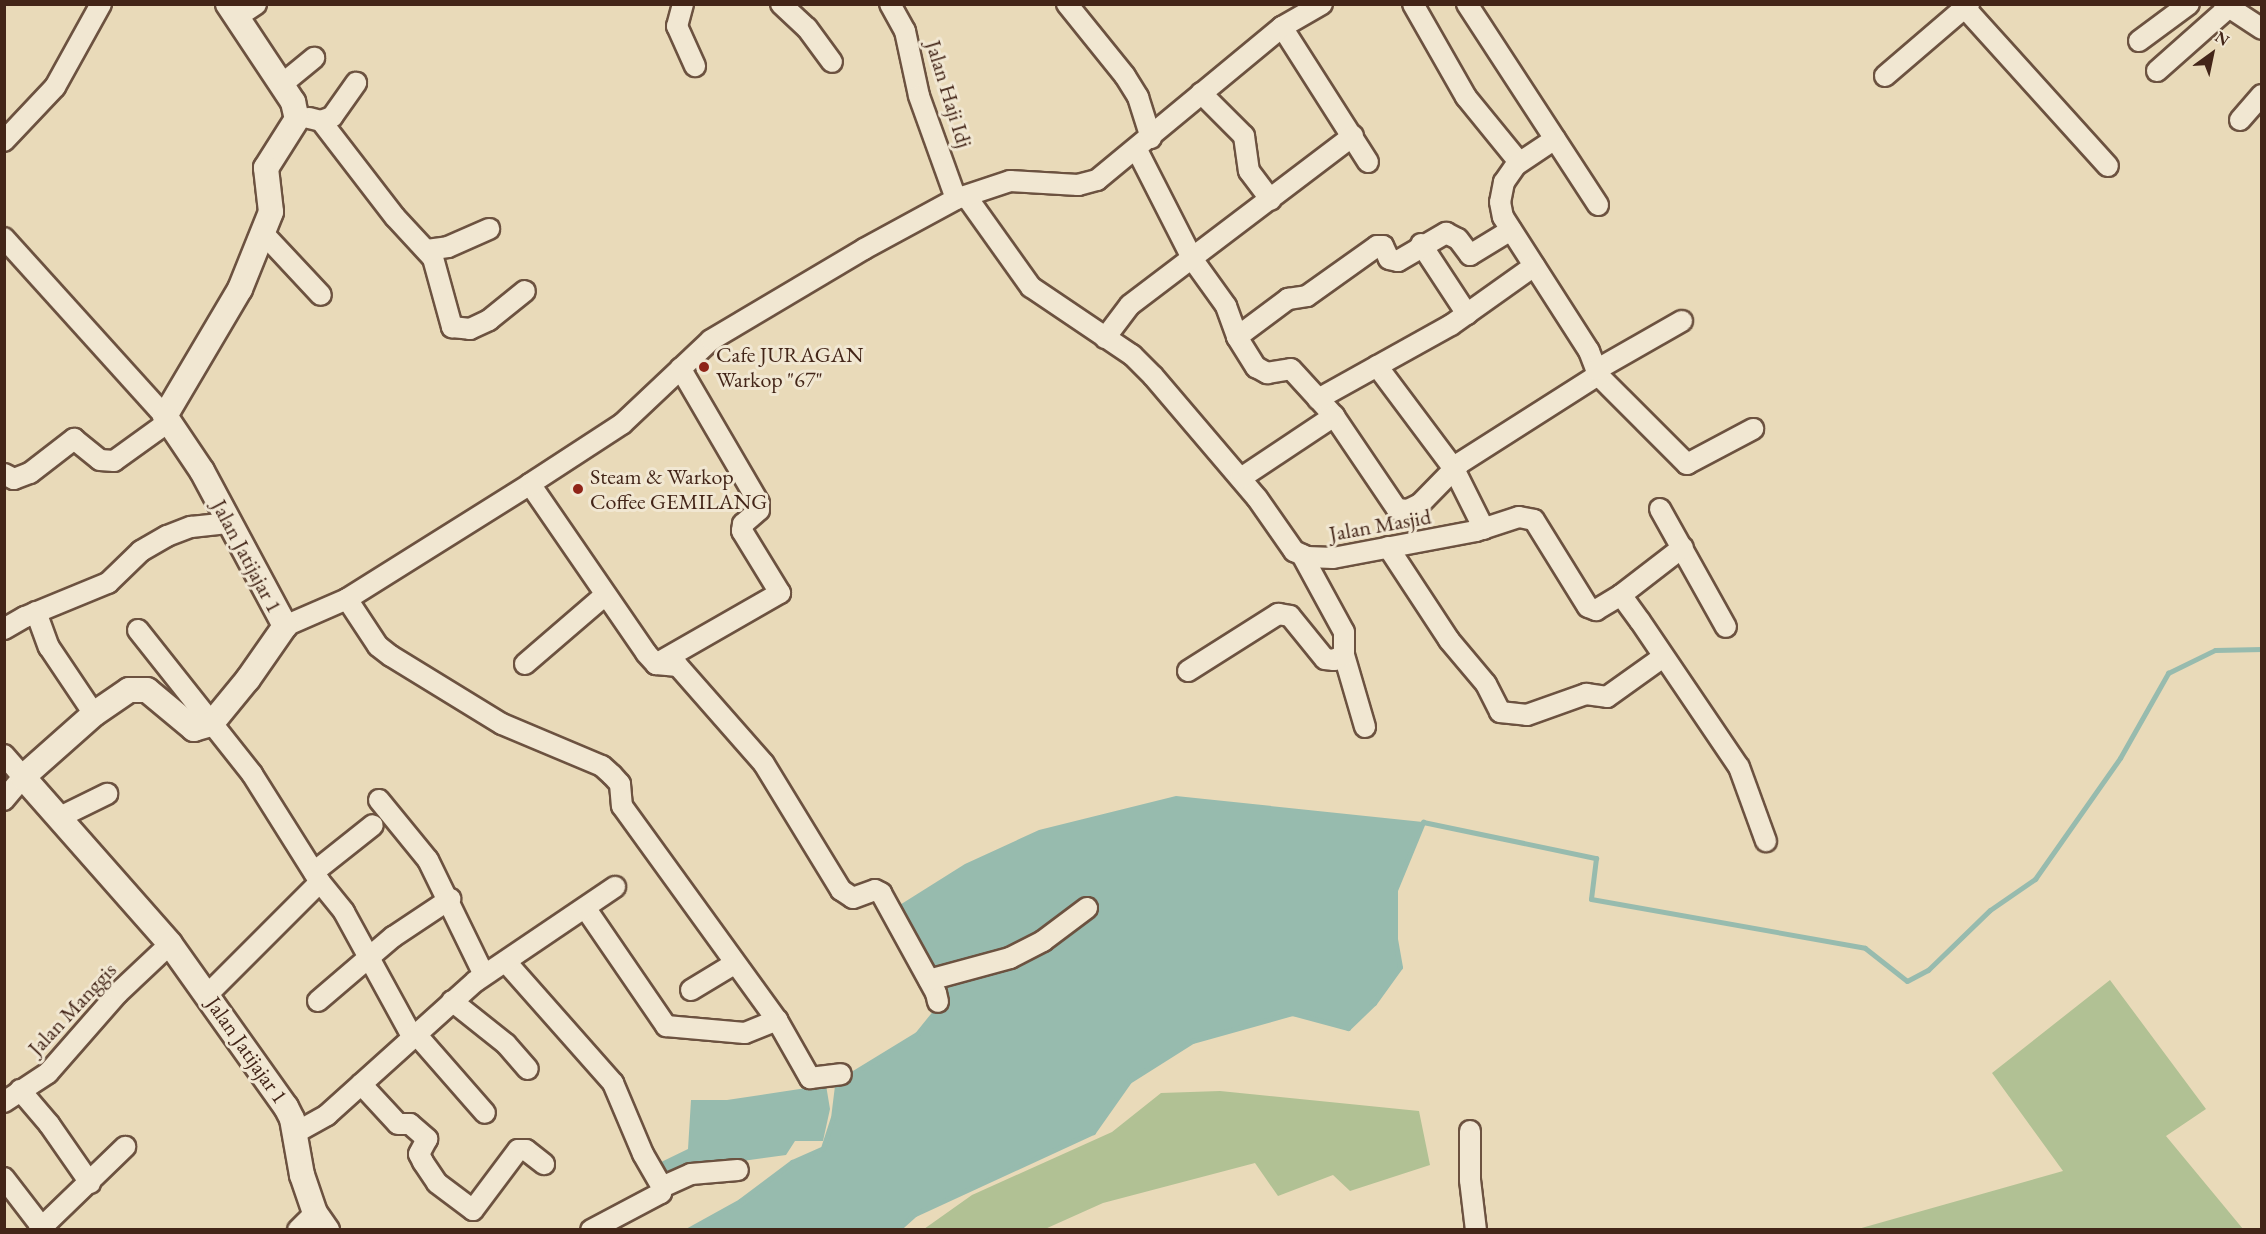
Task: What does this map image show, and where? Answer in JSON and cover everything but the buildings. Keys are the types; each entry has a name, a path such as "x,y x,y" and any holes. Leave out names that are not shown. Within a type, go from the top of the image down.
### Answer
{"street":[{"path":"4,141 55,87 100,4"},
{"path":"683,4 677,26 695,66"},
{"path":"781,4 807,28 832,62"},
{"name":"Jalan Haji Idj","path":"890,4 905,31 919,96 961,197"},
{"path":"1067,4 1125,76 1138,97 1144,144 1193,260 1226,306 1237,337 1261,372 1288,367 1334,416 1397,508 1408,510 1420,504 1454,469 1597,372 1682,321"},
{"path":"285,626 346,599 622,424 711,340 961,197 1010,181 1078,185 1097,180 1144,144 1201,93 1282,27 1322,4"},
{"path":"1413,4 1466,97 1519,162"},
{"path":"1467,4 1598,205"},
{"path":"2139,41 2189,4"},
{"path":"1885,76 1967,6 2108,166"},
{"path":"2157,71 2234,8 2262,29"},
{"path":"4,474 14,479 30,473 74,439 100,460 114,461 167,419 240,289 271,212 266,168 295,126 296,110 240,9"},
{"path":"1282,27 1368,162"},
{"path":"281,85 314,58"},
{"path":"321,121 332,117 356,83"},
{"path":"1201,93 1244,136 1249,171 1271,200"},
{"path":"2240,120 2262,95"},
{"path":"296,110 321,121 395,217 433,258 448,319 458,330 489,320 525,291"},
{"path":"1105,338 1130,305 1193,260 1252,209 1271,200 1353,136"},
{"path":"1555,139 1519,162 1500,193 1503,217 1589,351 1597,372 1687,464 1753,429"},
{"name":"Jalan Masjid","path":"961,197 1031,287 1132,355 1153,376 1240,478 1285,541 1302,555 1320,560 1484,529 1519,517 1534,520 1588,607 1596,610 1621,595"},
{"path":"427,250 448,247 489,229"},
{"path":"1237,337 1288,299 1307,296 1377,246 1383,246 1389,259 1398,261 1421,244 1446,233 1458,239 1470,255 1511,230"},
{"path":"262,232 321,295"},
{"path":"4,238 167,419"},
{"path":"1421,244 1467,314"},
{"path":"1318,399 1467,314 1534,266"},
{"path":"1377,366 1454,469 1484,529"},
{"path":"656,664 779,597 781,590 741,531 743,524 759,510 759,503 680,368"},
{"path":"1240,478 1334,416"},
{"name":"Jalan Jatijajar 1","path":"167,419 230,523 285,626 248,679 210,723"},
{"path":"530,484 604,596 656,664 678,666 764,764 841,890 853,898 879,890 931,980 938,1002"},
{"path":"1660,509 1726,627"},
{"path":"5,628 36,612 108,583 141,551 167,536 191,527 230,523"},
{"path":"1388,546 1449,640 1486,684 1500,712 1527,716 1586,694 1607,697 1664,657"},
{"path":"1683,547 1621,595 1739,767 1766,841"},
{"path":"1302,555 1344,632 1344,655 1365,727"},
{"path":"525,663 604,596"},
{"path":"346,599 378,646 391,656 502,724 602,766 612,775 620,784 622,806 683,886 734,964 777,1020 811,1080 841,1074"},
{"path":"36,612 49,647 94,714"},
{"path":"1188,671 1278,614 1290,616 1325,659 1334,660 1344,655"},
{"path":"138,630 252,774 317,877 344,912 367,958 413,1034 485,1113"},
{"path":"4,800 22,777 94,714 129,690 140,689 153,694 189,727 197,730 210,723"},
{"path":"4,755 22,777"},
{"name":"Jalan Jatijajar 1","path":"22,777 170,944 208,994 286,1107 295,1133 313,1224"},
{"path":"58,818 107,794"},
{"path":"379,800 419,848 450,899 484,975"},
{"path":"208,994 317,877 373,825"},
{"path":"295,1133 327,1115 413,1034 484,975 586,909 615,886"},
{"path":"318,1001 367,958 450,899"},
{"path":"931,980 1010,958 1043,941 1087,908"},
{"path":"586,909 666,1026 745,1034 777,1020"},
{"name":"Jalan Manggis","path":"12,1096 48,1072 118,993 170,944"},
{"path":"506,962 613,1083 643,1154 662,1187"},
{"path":"691,990 734,964"},
{"path":"452,1001 490,1031 528,1069"},
{"path":"361,1084 398,1124 410,1124 427,1139 419,1154 423,1162 437,1183 473,1210 518,1150 526,1150 544,1164"},
{"path":"12,1096 49,1124 90,1183"},
{"path":"1470,1131 1470,1180 1476,1230"},
{"path":"4,1178 42,1228 125,1147"},
{"path":"591,1230 661,1192 662,1187 691,1174 738,1170"}],"green space":[{"path":"2110,980 2206,1109 2166,1136 2243,1229 1858,1229 2063,1171 1992,1073"},
{"path":"1220,1091 1419,1111 1430,1165 1350,1191 1333,1175 1278,1196 1255,1163 1103,1203 1045,1229 924,1229 972,1195 1112,1132 1161,1093"}],"water":[{"path":"1176,796 1423,822 1395,890 1395,939 1400,967 1374,1003 1348,1028 1292,1013 1192,1041 1129,1081 1093,1132 915,1214 897,1229 688,1230 740,1201 792,1162 823,1148 833,1118 837,1083 917,1034 944,1002 895,908 965,864 1039,830"},
{"path":"826,1085 830,1109 823,1141 795,1141 786,1155 699,1167 664,1182 655,1165 688,1149 691,1100 727,1100"}],"waterway":[{"path":"897,1230 915,1214 1093,1132 1129,1081 1192,1041 1292,1013 1348,1028 1374,1003 1400,967 1395,939 1395,890 1423,822 1596,858 1591,899 1865,948 1907,981 1928,970 1990,910 2035,879 2120,758 2168,673 2215,650 2262,649"},
{"path":"688,1230 740,1201 792,1162 823,1148 833,1118 837,1083 917,1034 935,1012"}],"place":[{"name":"Cafe JURAGAN Warkop \"67\"","path":"704,367"},
{"name":"Steam & Warkop Coffee GEMILANG","path":"578,489"}]}
